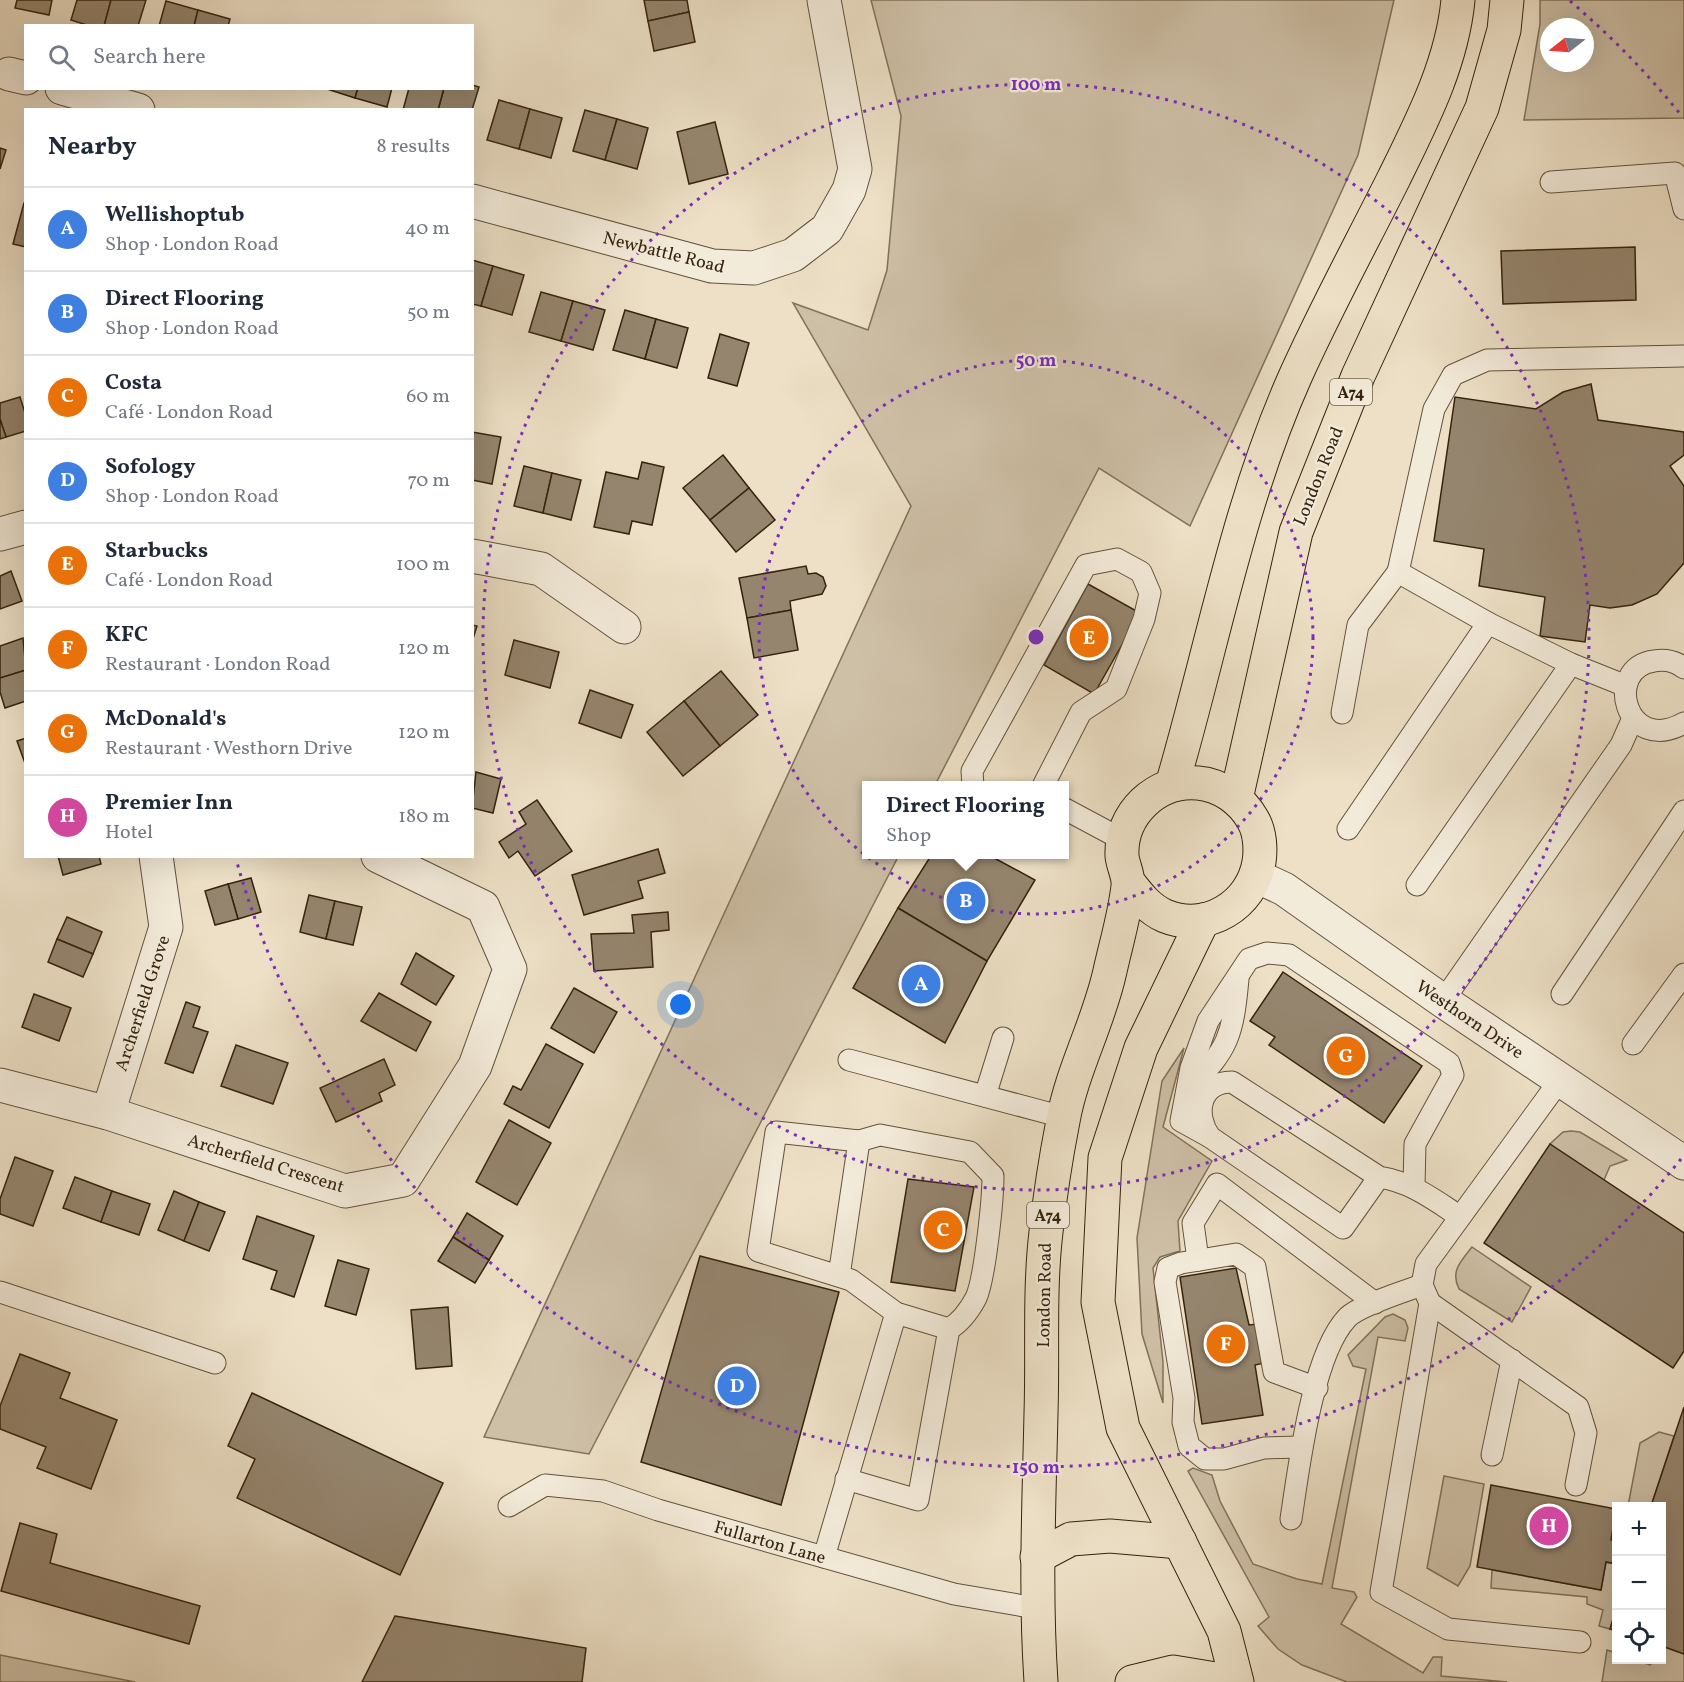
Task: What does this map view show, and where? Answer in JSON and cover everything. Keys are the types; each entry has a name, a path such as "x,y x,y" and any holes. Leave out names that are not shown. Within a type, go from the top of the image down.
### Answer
{"main road":[{"path":"1172,785 1198,696 1241,524 1294,378 1425,115 1455,33 1458,0"},
{"name":"London Road","path":"1236,799 1296,532 1358,376 1482,108 1504,30 1507,0"},
{"name":"London Road","path":"1196,782 1212,786 1236,799 1253,820 1261,849 1256,876 1247,894 1234,907 1203,920 1179,920 1162,915 1141,900 1129,883 1122,857 1123,840 1132,816 1140,805 1160,790 1172,785 1196,782"},
{"name":"London Road","path":"1041,1682 1036,1608 1046,1234 1063,1117 1108,979 1129,883"},
{"path":"1132,1682 1173,1672 1235,1682 1224,1631 1123,1428 1098,1302 1105,1158 1141,1048 1203,920"},
{"path":"1037,1557 1071,1539 1110,1536 1180,1542"}],"street":[{"name":"Newbattle Road","path":"474,202 712,266 754,268 793,255 827,229 840,211 855,169 824,0"},
{"path":"72,97 128,108"},
{"path":"0,534 24,528"},
{"path":"474,556 541,569 624,627"},
{"name":"Archerfield Grove","path":"108,1113 166,927 156,858"},
{"name":"Archerfield Crescent","path":"0,1085 108,1113 345,1191 403,1180 475,1066 510,969 483,907 382,858"},
{"name":"Westhorn Drive","path":"1256,876 1284,889 1443,1001 1684,1163"}],"lane":[{"path":"1551,182 1675,173 1684,209"},
{"path":"1342,713 1358,625 1398,572 1434,409 1454,375 1487,360 1684,356"},
{"path":"973,781 972,771 1086,565 1117,559 1141,572 1150,593 1144,620 1116,689 1081,712 1046,781"},
{"path":"1398,572 1488,623 1570,664 1626,686"},
{"path":"1348,829 1488,623"},
{"path":"1683,666 1662,659 1648,661 1631,674 1626,686 1627,707 1633,718 1642,726 1659,731 1672,729 1684,723"},
{"path":"1418,885 1570,664"},
{"path":"1443,1001 1621,745 1633,718"},
{"path":"1069,811 1123,840"},
{"path":"1562,994 1684,811"},
{"path":"1379,1177 1343,1228 1210,1137 1181,1121 1191,1068 1208,1021 1249,959 1267,953 1289,955 1449,1063 1453,1075 1415,1144 1414,1186"},
{"path":"1633,1044 1684,974"},
{"path":"985,1096 1003,1038"},
{"path":"849,1060 1063,1117"},
{"path":"1560,1080 1426,1264 1426,1294 1381,1592 1448,1629 1580,1642"},
{"path":"1210,1137 1200,1117 1203,1097 1209,1089 1220,1082 1232,1082 1379,1177 1398,1180 1414,1186 1460,1216"},
{"path":"846,1479 918,1500 954,1326 977,1296 993,1198 993,1176 970,1152 880,1135 859,1141 776,1132 758,1251 851,1280 896,1313 954,1326"},
{"path":"839,1276 859,1141"},
{"path":"1198,1260 1193,1223 1217,1184 1375,1303"},
{"path":"1301,1447 1264,1448 1224,1459 1205,1459 1189,1446 1183,1422 1184,1398 1165,1282 1168,1268 1236,1254 1255,1267 1274,1372 1317,1388"},
{"path":"0,1292 215,1362"},
{"path":"1291,1519 1301,1447 1324,1356 1348,1316 1375,1303 1426,1294 1578,1407 1586,1433 1576,1485"},
{"path":"824,1557 896,1313"},
{"path":"1492,1455 1512,1360"},
{"name":"Fullarton Lane","path":"509,1506 545,1485 603,1491 658,1510 954,1594 1036,1608"}],"shaded area":[{"path":"871,0 1394,0 1358,155 1190,526 1099,468 937,781 862,781 862,859 897,859 589,1454 484,1437 911,506 793,303 868,330 887,270 901,116"},
{"path":"1540,0 1684,0 1684,118 1524,120 1540,24 1540,72 1594,72 1594,18 1540,18"},
{"path":"1184,1048 1163,1127 1212,1161 1178,1221 1180,1251 1160,1257 1153,1268 1163,1362 1163,1403 1142,1334 1137,1238 1162,1081"},
{"path":"1563,1132 1580,1132 1627,1160 1610,1166 1604,1180 1550,1144"},
{"path":"1472,1247 1531,1287 1512,1322 1459,1289 1456,1271"},
{"path":"1393,1314 1405,1320 1408,1328 1405,1341 1378,1337 1332,1588 1354,1592 1357,1597 1341,1624 1423,1673 1433,1657 1442,1657 1441,1676 1507,1682 1347,1682 1302,1665 1278,1649 1258,1626 1269,1617 1188,1471 1193,1468 1212,1475 1220,1501 1253,1564 1297,1579 1322,1584 1366,1369 1353,1366 1348,1355 1385,1317"},
{"path":"1659,1432 1674,1436 1652,1502 1629,1502 1640,1443"},
{"path":"1444,1476 1484,1484 1470,1566 1458,1586 1427,1568"},
{"path":"1606,1562 1612,1563 1610,1629 1599,1626 1603,1610 1587,1604 1587,1597 1491,1588 1492,1570 1601,1590"},
{"path":"1666,1648 1684,1654 1684,1682 1602,1682 1607,1650 1612,1652 1612,1664 1666,1664"},
{"path":"0,1655 135,1682 0,1682"}],"building":[{"path":"17,0 52,0 49,15 15,8"},
{"path":"77,0 111,0 105,24 84,24 71,20"},
{"path":"111,0 146,0 139,24 105,24"},
{"path":"644,0 687,0 689,12 648,21"},
{"path":"166,1 198,10 194,24 160,24"},
{"path":"198,10 230,19 229,24 194,24"},
{"path":"689,12 695,42 654,51 648,21"},
{"path":"474,86 479,87 473,108 439,108 443,90 474,90"},
{"path":"330,90 357,90 355,98"},
{"path":"357,90 391,90 387,107 355,98"},
{"path":"408,90 443,90 439,108 404,108"},
{"path":"499,100 530,109 519,149 487,140"},
{"path":"530,109 562,118 551,158 519,149"},
{"path":"585,110 617,119 605,160 573,151"},
{"path":"617,119 648,128 637,169 605,160"},
{"path":"715,122 728,174 689,184 677,132"},
{"path":"0,148 6,150 0,169"},
{"path":"24,203 24,247 13,244"},
{"path":"1635,247 1636,300 1503,304 1501,251"},
{"path":"474,261 493,266 481,306 474,304"},
{"path":"493,266 524,275 512,315 481,306"},
{"path":"541,292 573,301 561,341 529,332"},
{"path":"573,301 605,310 593,350 561,341"},
{"path":"625,310 656,319 645,359 613,350"},
{"path":"656,319 688,328 677,368 645,359"},
{"path":"720,334 749,343 737,386 708,378"},
{"path":"1591,384 1598,420 1684,432 1684,455 1670,466 1684,486 1684,563 1657,594 1632,605 1610,608 1590,605 1585,642 1540,636 1545,597 1479,586 1484,549 1434,541 1455,397 1536,409 1563,392"},
{"path":"20,397 24,410 24,432 6,437 0,419 0,403"},
{"path":"0,419 6,437 0,439"},
{"path":"474,432 501,437 492,484 474,480"},
{"path":"723,455 749,488 710,520 683,488"},
{"path":"642,462 664,467 652,525 632,521 629,534 594,527 606,472 638,479"},
{"path":"524,466 552,473 543,513 514,506"},
{"path":"552,473 581,480 571,520 543,513"},
{"path":"749,488 775,520 736,552 710,520"},
{"path":"806,566 808,574 816,573 823,577 826,586 822,594 790,601 791,610 747,618 739,578"},
{"path":"11,571 22,601 0,609 0,576"},
{"path":"1088,584 1140,613 1094,694 1044,665"},
{"path":"791,610 798,650 754,658 747,618"},
{"path":"23,638 24,671 0,678 0,646"},
{"path":"514,640 559,652 550,688 505,675"},
{"path":"24,671 24,702 5,708 0,692 0,678"},
{"path":"721,671 758,715 720,746 684,701"},
{"path":"590,690 633,705 621,738 579,723"},
{"path":"684,701 720,746 683,776 647,732"},
{"path":"24,739 24,760 17,741"},
{"path":"476,772 501,779 493,813 474,808"},
{"path":"537,800 572,851 535,876 518,851 509,858 499,842 526,824 519,812"},
{"path":"658,849 665,873 638,881 643,898 584,915 572,875"},
{"path":"59,858 100,858 101,864 63,875"},
{"path":"929,859 996,859 1035,880 987,961 898,908"},
{"path":"251,878 261,912 238,919 228,884"},
{"path":"228,884 238,919 215,925 205,891"},
{"path":"309,895 335,901 326,939 300,932"},
{"path":"335,901 362,907 353,945 326,939"},
{"path":"898,908 987,961 945,1043 853,988"},
{"path":"668,912 669,930 651,932 653,967 594,971 591,934 634,933 632,915"},
{"path":"67,917 102,932 93,954 57,939"},
{"path":"57,939 93,954 83,977 48,962"},
{"path":"416,953 454,976 436,1005 401,984"},
{"path":"1283,972 1422,1066 1384,1123 1269,1045 1275,1037 1250,1021"},
{"path":"574,988 617,1012 594,1053 551,1028"},
{"path":"379,993 431,1022 416,1051 361,1021"},
{"path":"34,994 71,1008 59,1041 22,1027"},
{"path":"186,1002 200,1007 193,1027 208,1032 193,1073 165,1063"},
{"path":"546,1044 583,1064 549,1128 504,1104 513,1086 521,1090"},
{"path":"236,1045 288,1063 273,1104 221,1086"},
{"path":"384,1059 395,1085 379,1093 382,1101 336,1122 320,1088"},
{"path":"509,1120 551,1143 517,1205 476,1182"},
{"path":"1550,1144 1684,1233 1684,1351 1673,1368 1484,1243"},
{"path":"15,1157 53,1171 33,1226 0,1214 0,1199"},
{"path":"75,1177 112,1191 101,1222 63,1208"},
{"path":"908,1179 974,1187 955,1291 891,1282"},
{"path":"112,1191 150,1204 139,1235 101,1222"},
{"path":"174,1191 199,1202 184,1241 158,1230"},
{"path":"199,1202 225,1212 209,1251 184,1241"},
{"path":"467,1213 503,1236 489,1260 453,1237"},
{"path":"257,1216 314,1236 294,1297 271,1289 277,1271 243,1259"},
{"path":"453,1237 489,1260 475,1283 438,1261"},
{"path":"700,1256 839,1292 781,1505 641,1462"},
{"path":"338,1260 369,1269 356,1315 325,1306"},
{"path":"1236,1268 1249,1325 1258,1324 1264,1363 1255,1365 1263,1415 1202,1424 1180,1277"},
{"path":"448,1307 452,1366 416,1369 411,1310"},
{"path":"20,1354 70,1373 60,1398 117,1420 91,1489 37,1468 46,1447 0,1429 0,1406"},
{"path":"252,1393 443,1483 400,1575 237,1498 255,1459 228,1446"},
{"path":"1684,1407 1684,1654 1666,1647 1666,1502 1652,1502"},
{"path":"1491,1485 1612,1508 1612,1563 1606,1562 1601,1590 1477,1567"},
{"path":"20,1523 57,1534 50,1563 200,1606 189,1644 1,1591"},
{"path":"395,1616 586,1648 582,1682 362,1682"}],"place":[{"name":"Starbucks","path":"1089,638"},
{"name":"Direct Flooring","path":"966,901"},
{"name":"Wellishoptub","path":"921,984"},
{"name":"McDonald's","path":"1346,1056"},
{"name":"Costa","path":"943,1230"},
{"name":"KFC","path":"1226,1344"},
{"name":"Sofology","path":"737,1386"},
{"name":"Premier Inn","path":"1549,1526"}]}
